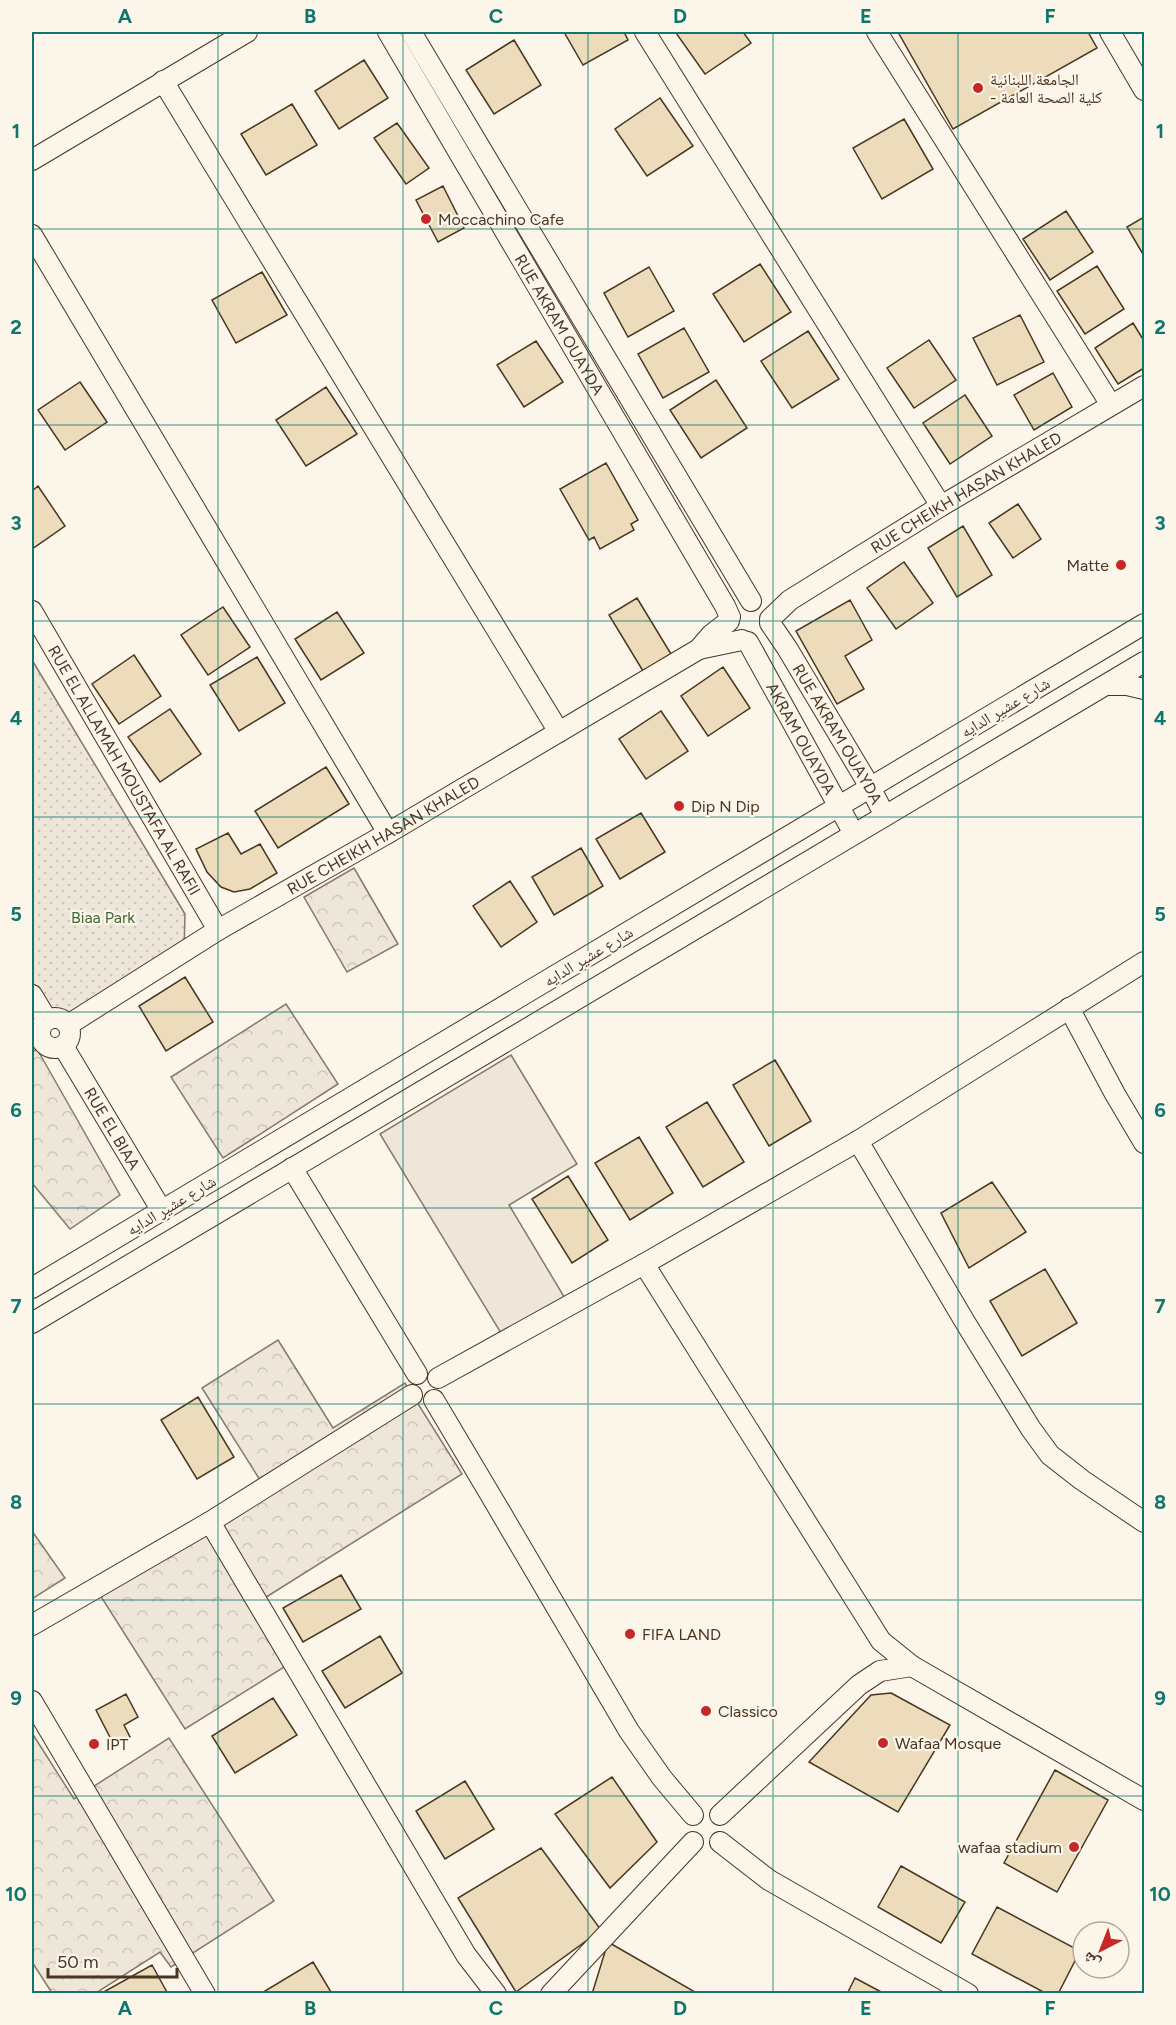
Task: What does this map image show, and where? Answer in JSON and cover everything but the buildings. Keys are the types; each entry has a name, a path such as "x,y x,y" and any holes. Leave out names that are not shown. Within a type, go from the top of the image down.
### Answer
{"street":[{"path":"32,160 247,32"},
{"name":"RUE AKRAM OUAYDA","path":"388,32 719,595 729,619"},
{"name":"RUE AKRAM OUAYDA","path":"411,32 754,602"},
{"path":"645,32 940,506"},
{"path":"877,32 1111,405"},
{"path":"1110,32 1144,90"},
{"path":"163,81 559,732"},
{"path":"32,235 388,833"},
{"name":"RUE CHEIKH HASAN KHALED","path":"770,621 790,600 940,506 1144,386"},
{"name":"RUE CHEIKH HASAN KHALED","path":"754,602 790,600"},
{"path":"754,602 768,613 770,621 764,635 758,640 745,641 735,635 729,619 737,605 754,602"},
{"name":"RUE EL ALLAMAH MOUSTAFA AL RAFII","path":"32,610 218,930"},
{"name":"RUE CHEIKH HASAN KHALED","path":"68,1025 218,930 388,833 699,649 729,619"},
{"name":"RUE AKRAM OUAYDA","path":"770,621 870,787 885,816"},
{"name":"شارع عشير الدايه","path":"32,1288 1144,624"},
{"name":"RUE CHEIKH HASAN KHALED","path":"699,649 745,641"},
{"name":"AKRAM OUAYDA","path":"745,641 840,805 854,834"},
{"name":"شارع عشير الدايه","path":"32,1323 1144,662"},
{"path":"1106,685 1127,685 1144,690"},
{"path":"438,1378 644,1264 858,1141 1144,962"},
{"path":"32,995 47,1020"},
{"path":"1069,1008 1144,1143"},
{"path":"54,1018 68,1025 70,1033 63,1047 55,1049 37,1044 41,1026 47,1020 54,1018"},
{"name":"RUE EL BIAA","path":"63,1047 162,1211"},
{"path":"858,1141 965,1323 1031,1429 1050,1455 1144,1522"},
{"path":"292,1168 417,1374"},
{"path":"644,1264 881,1641 912,1666 1144,1800"},
{"path":"424,1371 434,1373 438,1378 441,1391 434,1400 426,1403 417,1401 412,1395 409,1383 417,1374 424,1371"},
{"path":"32,1625 210,1522 412,1395"},
{"path":"434,1400 629,1731 662,1778 693,1815"},
{"path":"210,1522 450,1928 496,1994"},
{"path":"880,1671 881,1641"},
{"path":"720,1815 859,1685 880,1671 912,1666"},
{"path":"32,1701 205,1994"},
{"path":"702,1810 711,1810 720,1815 725,1824 725,1834 720,1842 712,1847 702,1847 693,1842 688,1834 688,1824 693,1815 702,1810"},
{"path":"551,1994 693,1842"},
{"path":"720,1842 769,1880 968,1994"}],"green space":[{"name":"Biaa Park","path":"32,660 185,914 184,951 84,1017 48,1009 32,981"},
{"path":"354,868 398,944 347,972 304,897"},
{"path":"286,1004 338,1084 223,1158 171,1077"},
{"path":"37,1049 120,1195 70,1229 32,1183 32,1052"},
{"path":"511,1055 577,1164 509,1205 566,1300 504,1338 380,1134"},
{"path":"278,1340 333,1428 405,1383 462,1474 252,1606 289,1664 185,1729 93,1584 260,1480 202,1388"},
{"path":"32,1531 65,1578 32,1599"},
{"path":"32,1733 74,1799 169,1738 274,1901 171,1967 160,1952 96,1993 52,1993 32,1962"}],"place":[{"name":"الجامعة اللبنانية - كلية الصحة العامة","path":"978,88"},
{"name":"Moccachino Cafe","path":"426,219"},
{"name":"Matte","path":"1121,565"},
{"name":"Dip N Dip","path":"679,806"},
{"name":"FIFA LAND","path":"630,1634"},
{"name":"Classico","path":"706,1711"},
{"name":"Wafaa Mosque","path":"883,1743"},
{"name":"IPT","path":"94,1744"},
{"name":"wafaa stadium","path":"1074,1847"}]}
